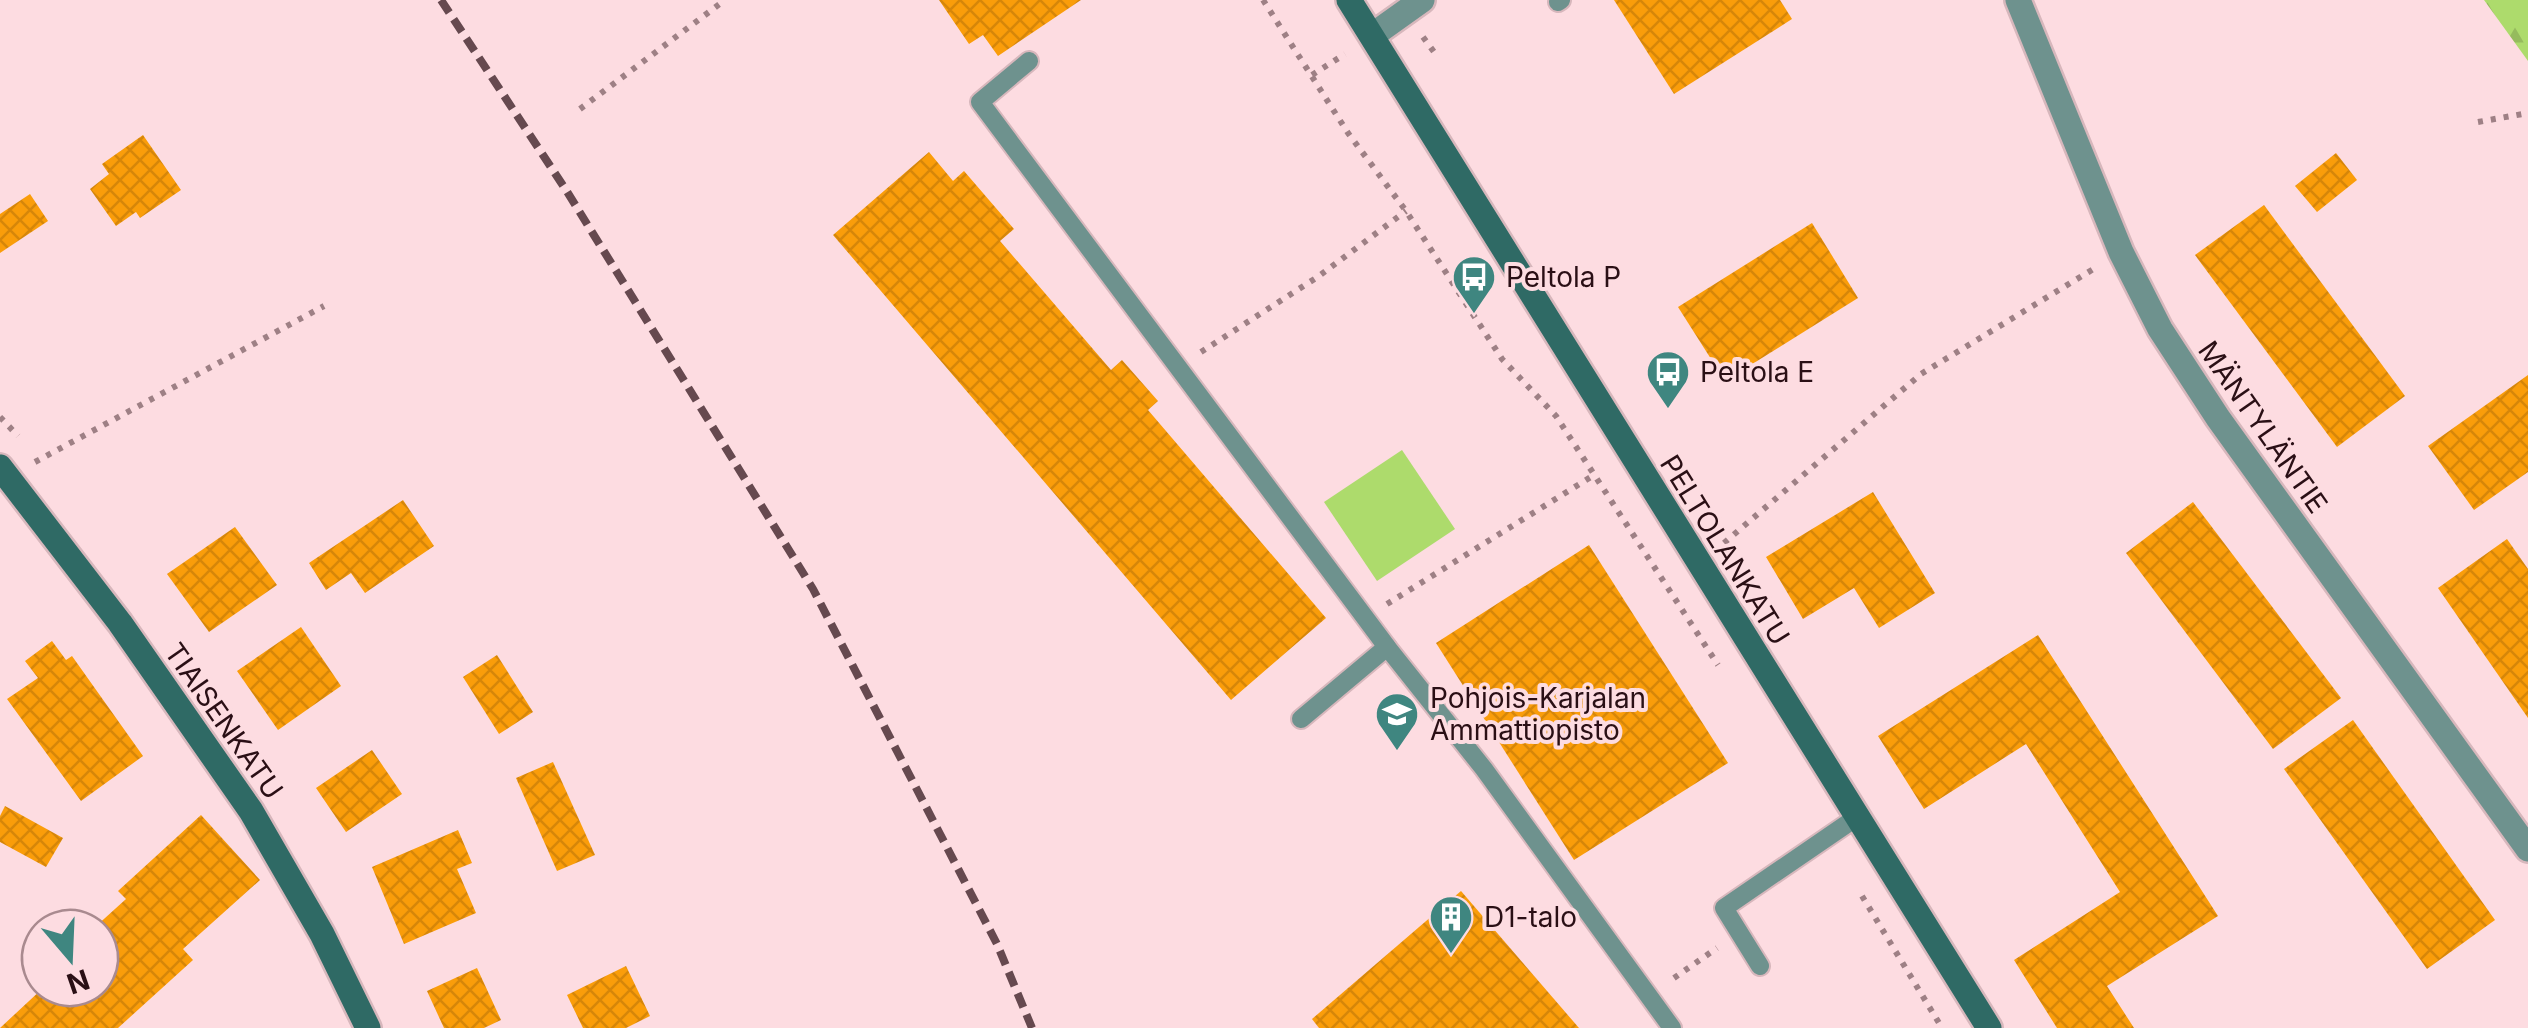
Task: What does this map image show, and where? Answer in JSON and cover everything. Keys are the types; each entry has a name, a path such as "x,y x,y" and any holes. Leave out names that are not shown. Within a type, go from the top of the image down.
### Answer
{"street":[{"name":"PELTOLANKATU","path":"1349,0 1990,1028"},
{"path":"1373,35 1422,0"},
{"name":"MÄNTYLÄNTIE","path":"2018,0 2121,252 2160,329 2218,418 2528,848"},
{"name":"TIAISENKATU","path":"2,471 120,623 251,811 322,934 368,1028"}],"lane":[{"path":"1029,61 980,102 1365,618 1484,769 1672,1028"},
{"path":"1301,719 1387,647"},
{"path":"1760,966 1724,908 1856,816"}],"path":[{"path":"580,109 725,0"},
{"path":"1263,0 1502,359 1556,416 1727,679"},
{"path":"2478,122 2528,112"},
{"path":"1178,367 1320,276 1406,211"},
{"path":"1666,584 1698,565 1921,374 2121,252"},
{"path":"41,460 324,306"},
{"path":"1365,618 1594,475"},
{"path":"1826,838 1942,1028"}],"green space":[{"path":"2484,0 2528,0 2528,61"},
{"path":"1402,450 1455,529 1377,581 1324,502"}],"building":[{"path":"939,0 1081,0 998,56 983,35 969,44"},
{"path":"1614,0 1780,0 1792,19 1674,94"},
{"path":"143,135 181,190 140,218 136,212 116,226 90,189 109,174 102,164"},
{"path":"929,152 953,181 964,171 1014,229 1000,241 1111,370 1122,360 1158,401 1148,410 1326,618 1231,700 833,235"},
{"path":"2336,153 2357,180 2317,212 2295,186"},
{"path":"30,194 48,221 0,253 0,214"},
{"path":"2264,205 2405,396 2337,447 2195,255"},
{"path":"1812,223 1858,298 1725,381 1678,307"},
{"path":"2528,375 2528,472 2474,510 2428,446"},
{"path":"1873,492 1935,593 1879,628 1854,588 1803,619 1766,557"},
{"path":"403,500 434,546 365,593 351,573 326,590 309,563"},
{"path":"2193,502 2341,698 2273,749 2126,553"},
{"path":"235,527 277,585 209,632 167,574"},
{"path":"2507,539 2528,569 2528,718 2438,588"},
{"path":"1589,545 1728,763 1574,860 1436,643"},
{"path":"301,627 341,686 278,730 237,671"},
{"path":"2038,635 2218,916 2107,986 2134,1028 2057,1028 2014,960 2120,892 2026,744 1924,809 1878,736"},
{"path":"52,641 66,660 72,656 143,756 81,801 7,699 38,678 25,661"},
{"path":"497,655 533,712 499,734 463,677"},
{"path":"2353,720 2495,920 2427,969 2284,769"},
{"path":"372,750 402,794 346,832 316,788"},
{"path":"553,762 595,855 557,871 516,778"},
{"path":"5,806 63,838 46,867 0,842 0,816"},
{"path":"201,815 260,880 183,949 193,960 118,1028 0,1028 22,1008 120,1008 120,908 116,908 126,899 118,891"},
{"path":"458,830 472,863 457,869 476,913 404,944 372,867"},
{"name":"D1-talo","path":"1461,891 1579,1028 1319,1028 1312,1019"},
{"path":"626,966 650,1016 626,1028 583,1028 567,995"},
{"path":"477,968 501,1020 484,1028 444,1028 427,991"}],"railway":[{"path":"441,0 566,190 813,589 997,944 1032,1028"}],"place":[{"name":"Peltola P","path":"1474,315"},
{"name":"Peltola E","path":"1668,410"},
{"name":"Pohjois-Karjalan Ammattiopisto","path":"1397,752"},
{"name":"D1-talo","path":"1451,955"}]}
